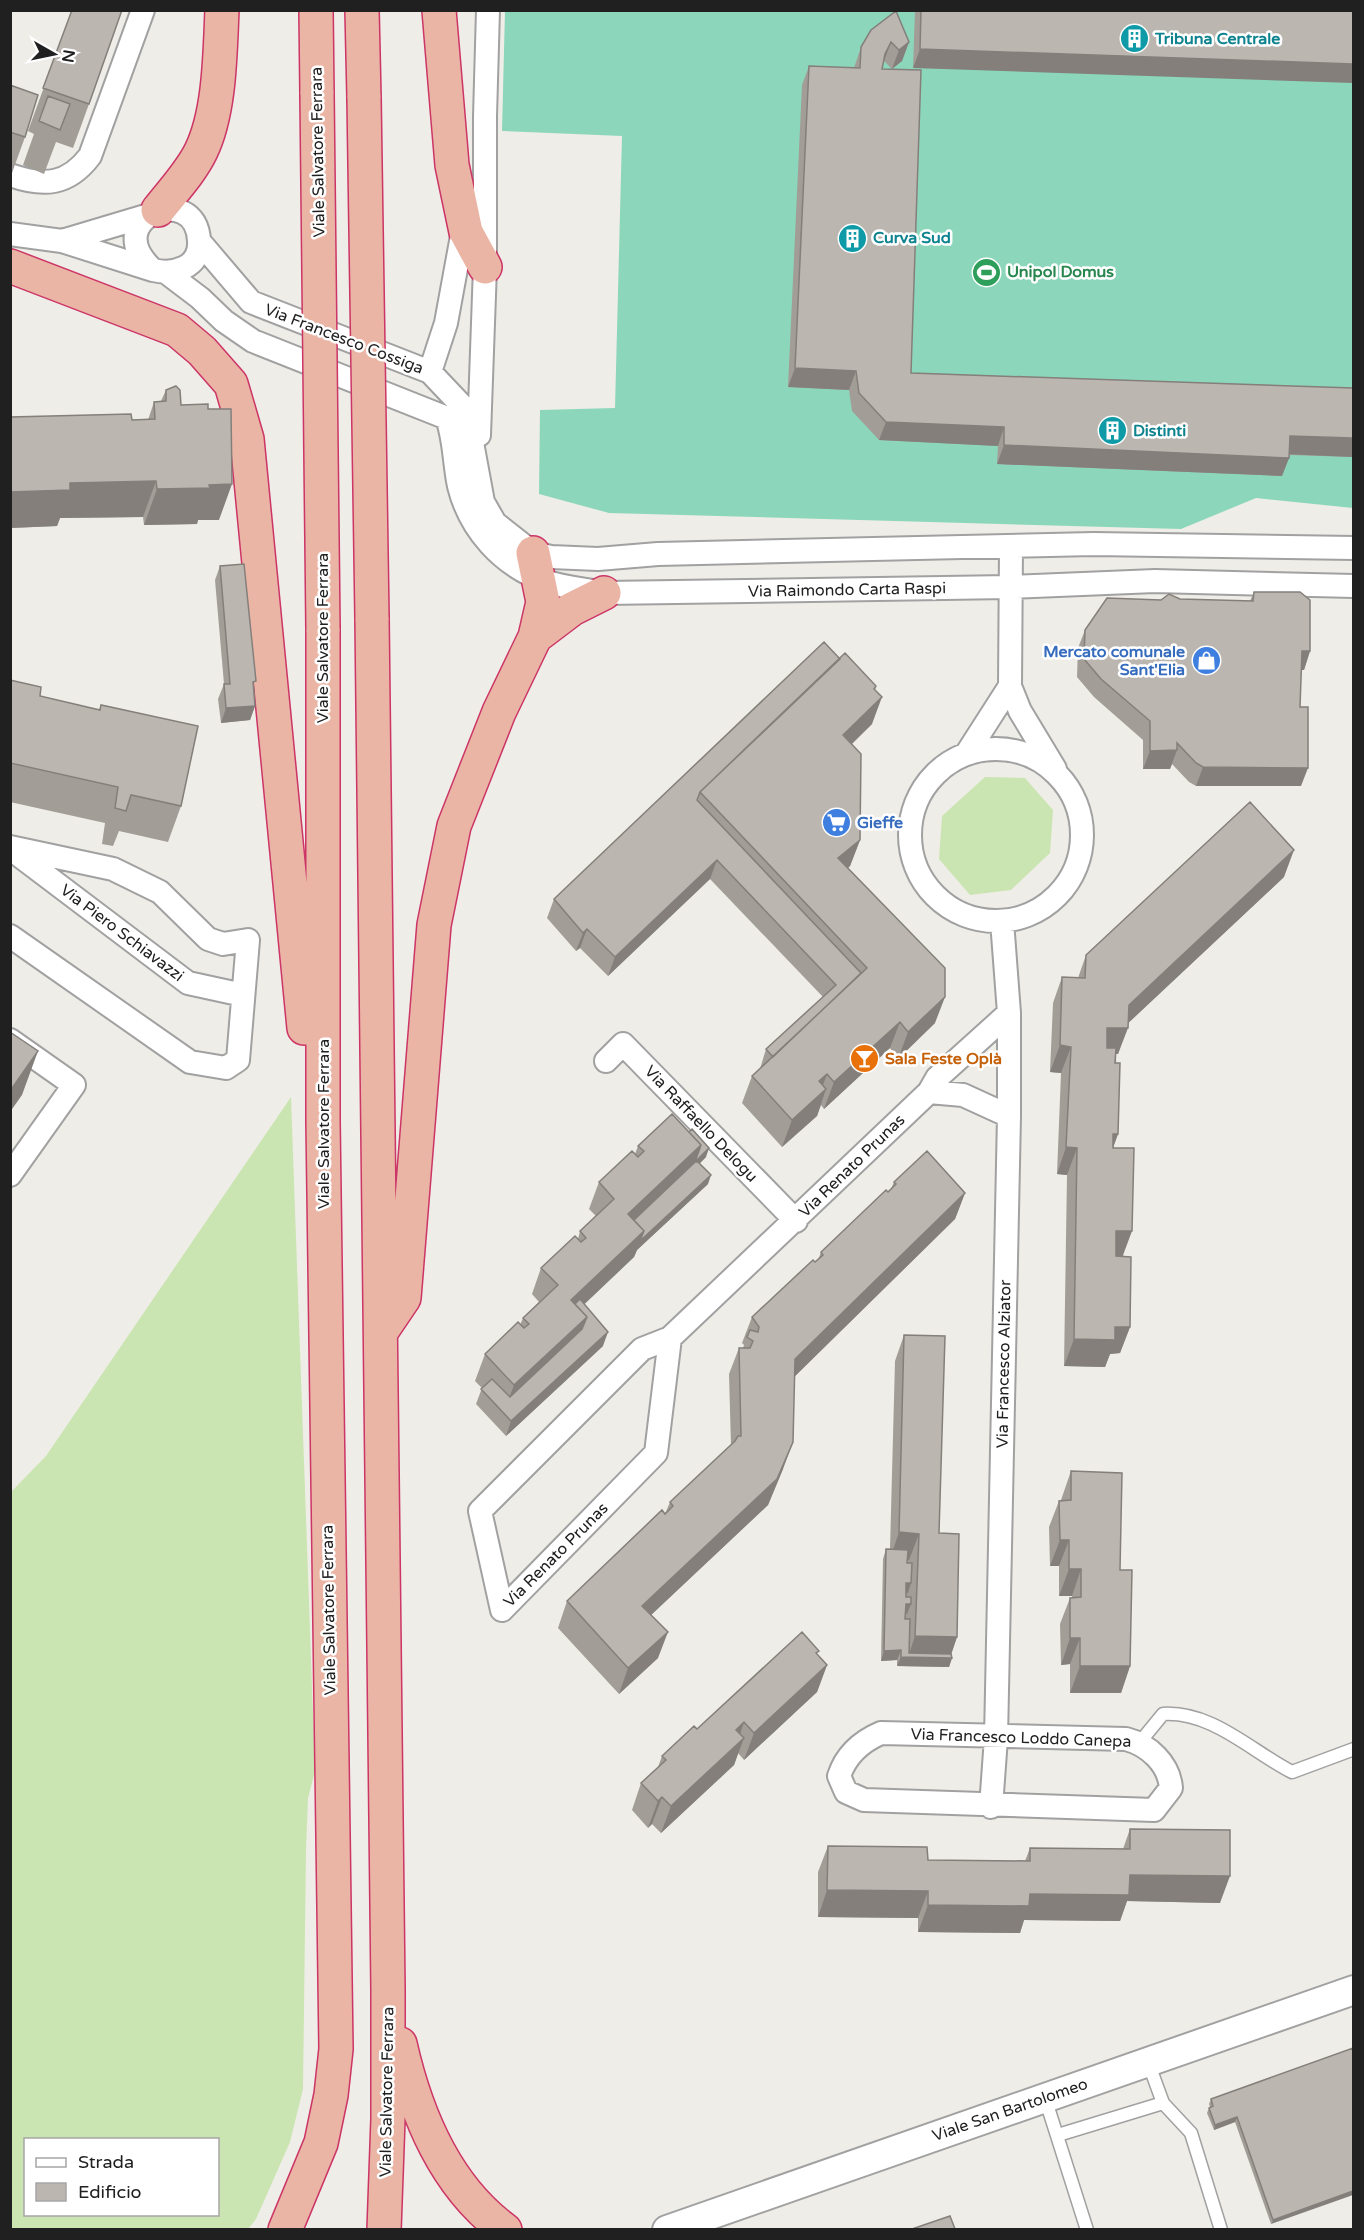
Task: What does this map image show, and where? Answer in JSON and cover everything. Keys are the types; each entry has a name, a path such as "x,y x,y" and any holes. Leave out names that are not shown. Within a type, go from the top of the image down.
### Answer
{"highway":[{"path":"153,212 200,154 208,136 219,67 222,10"},
{"name":"Viale Salvatore Ferrara","path":"285,2229 321,2143 331,2095 336,2049 323,1121 323,629 316,10"},
{"name":"Viale Salvatore Ferrara","path":"362,10 372,618 388,1990 388,2120 384,2229"},
{"path":"439,10 452,165 464,225 485,267"},
{"path":"10,266 177,330 202,351 231,384 247,439 310,1092 323,1121"},
{"path":"381,1332 404,1298 434,924 443,871 454,826 499,712 535,637 543,602 535,565"},
{"path":"535,637 572,609 604,593"},
{"path":"388,1990 407,2076 426,2132 482,2213 505,2229"}],"street":[{"path":"10,175 27,181 45,181 63,180 79,172 90,156 142,10"},
{"path":"475,453 480,428 485,267 484,116 488,10"},
{"path":"430,372 446,323 484,116"},
{"path":"10,234 62,241 160,272 183,269 191,263 197,254 200,241 194,223 184,213 171,209 153,212 62,241"},
{"path":"153,212 139,225 135,240 140,258 160,272"},
{"name":"Via Francesco Cossiga","path":"200,241 251,303 430,372 456,414"},
{"name":"Via Francesco Cossiga","path":"160,272 200,298 224,321 253,341 456,414"},
{"path":"456,414 481,386"},
{"name":"Via Raimondo Carta Raspi","path":"456,414 475,453 483,502 491,516 535,565 545,581 604,593 1009,587 1155,580 1353,586"},
{"name":"Via Raimondo Carta Raspi","path":"456,414 452,432 459,484 466,512 486,541 508,561 535,565 551,557 598,559 658,554 1192,544 1353,548"},
{"path":"1011,547 1010,686 1020,711 1071,790 1080,811 1083,832 1080,855 1073,875 1060,893 1044,908 1023,917 1002,921 981,920 960,913 942,902 922,877 911,847 910,826 915,805 925,786 939,770 967,753 998,748 1020,751 1040,759 1058,773"},
{"path":"967,753 1010,686"},
{"path":"10,848 114,869 160,892 208,939 223,944 248,940 238,1060 226,1068 190,1062 10,936"},
{"name":"Via Piero Schiavazzi","path":"10,848 188,983 243,995"},
{"name":"Via Francesco Alziator","path":"991,1807 996,1738 1009,1116 1009,1013 1002,921"},
{"name":"Via Renato Prunas","path":"670,1338 657,1453 502,1610 480,1511 642,1350 670,1338 929,1092 937,1078 1009,1013"},
{"path":"10,1040 74,1085 10,1175"},
{"name":"Via Raffaello Delogu","path":"606,1061 623,1044 795,1221"},
{"path":"929,1092 963,1095 1009,1116"},
{"name":"Via Francesco Loddo Canepa","path":"880,1733 996,1738 1126,1739 1140,1742 1170,1774 1171,1788 1154,1810 991,1807 864,1800 846,1792 839,1776 845,1759 867,1739 880,1733"},
{"name":"Viale San Bartolomeo","path":"668,2229 1353,1990"}],"lane":[{"path":"1140,1742 1163,1714 1176,1713 1207,1720 1292,1772 1353,1749"},
{"path":"1148,2062 1163,2103 1191,2133 1221,2229"},
{"path":"1045,2098 1087,2229"},
{"path":"1058,2135 1163,2103"}],"green space":[{"name":"Unipol Domus","path":"505,11 1353,11 1353,508 1256,498 1181,529 609,513 539,494 540,410 615,408 622,136 502,131"},
{"path":"985,777 1025,778 1053,810 1050,853 1011,890 970,895 939,859 942,816"},
{"path":"291,1097 315,1771 308,1798 306,1850 303,2089 290,2142 256,2219 248,2229 11,2229 11,1492 46,1456"}],"building":[{"path":"72,10 122,10 89,104 43,88"},
{"name":"Tribuna Centrale","path":"921,10 1353,10 1353,64 920,49"},
{"path":"896,11 909,42 899,50 891,42 885,54 882,69 921,70 911,373 1353,388 1353,438 1290,436 1289,458 1004,445 1004,427 886,422 859,393 856,371 795,368 809,66 860,68 861,47 871,30"},
{"path":"10,85 38,95 25,137 10,132"},
{"path":"48,96 70,104 60,130 39,121"},
{"path":"176,386 180,390 181,405 208,404 208,409 231,409 232,484 209,485 210,488 157,489 156,481 70,483 70,490 10,492 10,417 131,414 132,420 155,419 154,402 166,401 166,390"},
{"path":"244,564 256,681 253,682 255,706 226,708 224,684 230,684 220,566"},
{"path":"1254,592 1300,592 1310,600 1310,651 1302,651 1300,707 1308,707 1308,768 1203,767 1196,763 1177,743 1177,750 1150,751 1150,721 1101,679 1084,659 1085,630 1107,598 1161,600 1169,594 1180,599 1253,601"},
{"path":"824,642 840,659 700,792 697,800 861,973 773,1057 766,1049 836,985 717,860 615,957 587,929 583,933 554,899"},
{"path":"845,653 876,686 874,689 882,697 843,735 861,754 860,840 838,858 945,968 945,997 908,1032 900,1022 834,1082 827,1074 819,1081 826,1089 792,1120 752,1076 867,968 700,792"},
{"path":"10,680 41,687 40,696 100,710 101,705 198,726 181,806 131,795 126,811 115,808 118,787 10,763"},
{"path":"1250,802 1294,850 1129,1005 1128,1028 1107,1028 1107,1048 1116,1048 1115,1063 1120,1063 1118,1134 1113,1134 1113,1148 1134,1148 1132,1231 1116,1231 1116,1256 1131,1257 1130,1327 1115,1327 1115,1340 1074,1339 1077,1148 1066,1147 1071,1047 1060,1045 1062,977 1085,978 1086,955"},
{"path":"10,1032 38,1051 10,1091"},
{"path":"672,1114 701,1145 628,1214 644,1231 571,1300 587,1317 514,1385 485,1354 518,1322 524,1328 529,1324 523,1318 558,1285 541,1268 575,1236 581,1242 586,1238 580,1231 614,1199 599,1182 632,1151 638,1157 644,1151 638,1146"},
{"path":"692,1129 709,1148 695,1162 701,1145 689,1132"},
{"path":"927,1151 965,1193 795,1359 793,1442 777,1479 642,1606 668,1632 628,1668 567,1601 662,1510 665,1514 673,1506 670,1502 738,1436 741,1436 739,1348 750,1348 753,1341 747,1337 750,1330 758,1332 759,1327 752,1317 813,1260 815,1262 823,1255 821,1252 886,1190 888,1192 896,1184 894,1182"},
{"path":"695,1162 698,1162 711,1175 640,1241 644,1231 634,1220"},
{"path":"580,1299 608,1332 511,1421 481,1389 492,1379 510,1397 582,1329 587,1317 575,1304"},
{"path":"904,1335 945,1336 939,1533 959,1534 957,1637 915,1636 919,1534 899,1532"},
{"path":"1071,1471 1122,1473 1120,1570 1132,1570 1130,1666 1080,1666 1080,1638 1070,1638 1070,1598 1081,1597 1081,1569 1069,1569 1069,1540 1060,1540 1059,1501 1071,1500"},
{"path":"886,1549 908,1550 907,1563 912,1563 911,1583 906,1583 906,1597 911,1597 911,1604 906,1604 905,1619 910,1619 909,1653 951,1654 952,1658 901,1657 901,1650 884,1651"},
{"path":"802,1632 819,1651 816,1653 827,1665 754,1733 744,1722 736,1730 744,1738 671,1806 662,1797 658,1801 641,1783 666,1760 662,1756 694,1726 697,1729"},
{"path":"1130,1829 1230,1830 1230,1876 1130,1875 1129,1895 1030,1894 1029,1906 928,1905 928,1891 827,1890 828,1846 927,1847 928,1860 1030,1861 1030,1848 1130,1849"},
{"path":"1353,2048 1353,2191 1273,2220 1237,2117 1215,2125 1209,2108 1213,2106 1211,2099"},
{"path":"950,2216 955,2229 912,2229"}],"place":[{"name":"Tribuna Centrale","path":"1134,39"},
{"name":"Curva Sud","path":"852,238"},
{"name":"Unipol Domus","path":"986,272"},
{"name":"Distinti","path":"1112,431"},
{"name":"Mercato comunale Sant'Elia","path":"1206,661"},
{"name":"Gieffe","path":"836,823"},
{"name":"Sala Feste Oplà","path":"864,1059"}]}
